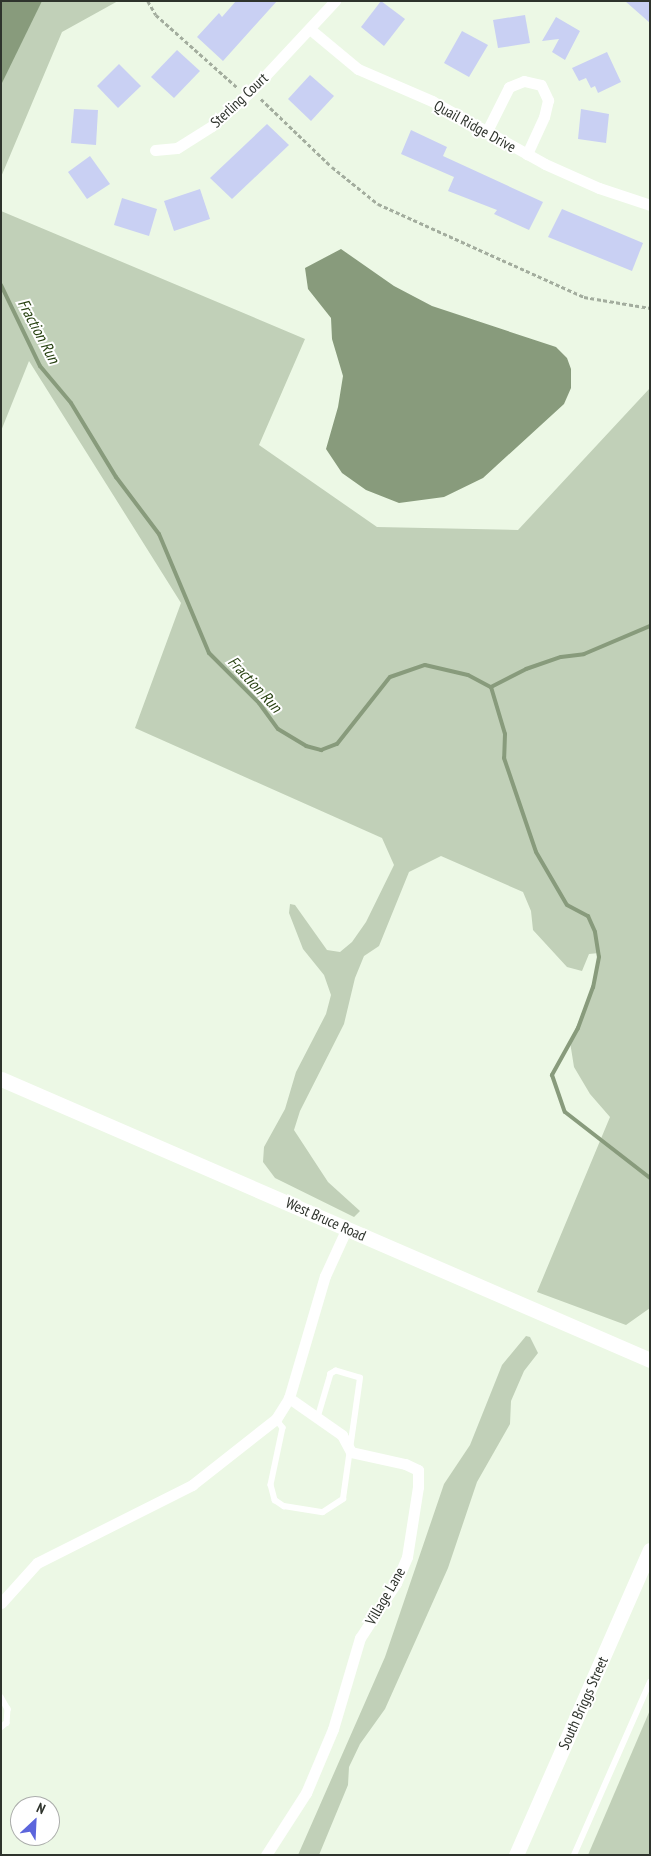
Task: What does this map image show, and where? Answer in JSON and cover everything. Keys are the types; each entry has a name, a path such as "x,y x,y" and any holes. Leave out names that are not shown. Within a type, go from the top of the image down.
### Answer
{"street":[{"name":"Sterling Court","path":"155,150 177,148 212,126 250,92 311,30 335,1"},
{"name":"Quail Ridge Drive","path":"311,30 358,69 432,101 527,154 599,188 650,205"},
{"path":"487,131 510,87 524,81 541,86 548,100 544,118 527,154"},
{"name":"West Bruce Road","path":"1,1079 650,1360"},
{"path":"1,1603 37,1562 192,1485 276,1420 289,1398 325,1276 347,1228"},
{"path":"289,1398 342,1435 351,1452"},
{"name":"Village Lane","path":"266,1855 306,1793 334,1730 360,1638 396,1583 407,1557 418,1487 418,1470 405,1464 351,1452"},
{"name":"South Briggs Street","path":"516,1855 650,1550"}],"lane":[{"path":"276,1420 283,1428 271,1485 275,1500 284,1506 323,1512 335,1507 343,1499 360,1378 336,1371 331,1374 318,1418"},
{"path":"574,1855 650,1682"},
{"path":"1,1697 8,1709 7,1723 1,1728"}],"path":[{"path":"148,1 156,15 232,86 250,92 378,204 584,297 650,308"}],"shaded area":[{"path":"1,1 118,1 62,32 1,177"},
{"path":"1,1 42,1 1,85"},
{"path":"1,211 305,339 259,445 377,527 518,530 650,388 650,1308 626,1325 537,1292 610,1117 590,1094 574,1067 570,1042 593,987 599,953 589,954 582,971 567,967 533,930 531,911 523,892 441,856 409,872 379,946 364,956 355,978 344,1024 300,1111 294,1130 328,1182 360,1211 354,1217 275,1178 263,1162 264,1147 285,1109 296,1072 326,1014 331,995 324,975 303,949 289,913 290,904 295,905 327,950 340,952 352,942 366,922 394,865 382,838 135,728 181,603 29,361 1,431"},
{"path":"341,249 394,286 432,306 556,347 567,358 571,369 571,388 564,404 483,478 444,497 399,503 366,490 342,473 326,449 338,407 343,376 332,339 331,318 308,289 305,268"},
{"path":"526,1336 530,1337 538,1353 524,1371 511,1401 510,1424 477,1482 448,1568 385,1709 360,1744 349,1767 348,1785 319,1855 298,1855 385,1657 444,1484 470,1445 502,1365"},
{"path":"650,1710 650,1855 588,1855"}],"building":[{"path":"236,1 277,1 223,61 197,37 219,13 222,17"},
{"path":"381,1 405,19 384,46 361,27"},
{"path":"625,1 650,1 650,23"},
{"path":"525,15 530,43 498,48 493,20"},
{"path":"556,17 580,31 565,60 552,52 559,39 542,41"},
{"path":"462,31 488,45 469,77 444,63"},
{"path":"177,50 200,71 174,98 151,77"},
{"path":"607,52 621,82 598,93 595,86 591,88 586,78 579,81 572,68"},
{"path":"119,64 141,86 118,108 97,86"},
{"path":"310,75 334,96 311,121 288,99"},
{"path":"74,109 98,110 96,145 71,143"},
{"path":"581,109 609,114 606,143 578,139"},
{"path":"267,124 289,145 232,199 210,178"},
{"path":"411,130 447,147 443,156 543,202 529,230 494,214 497,210 448,191 454,177 401,154"},
{"path":"90,156 110,184 87,199 68,172"},
{"path":"200,189 210,219 174,231 164,201"},
{"path":"122,198 157,209 149,236 114,225"},
{"path":"562,209 643,243 632,271 548,237"}],"waterway":[{"name":"Fraction Run","path":"1,285 40,366 71,403 116,477 159,534 209,653 259,703 278,729 306,746 321,750 337,744 390,677 425,665 468,675 491,687"},
{"name":"Fraction Run","path":"491,687 526,669 561,657 584,654 650,626"},
{"path":"491,687 505,734 504,758 536,852 567,905 588,916 595,932 599,957 593,987 578,1028 552,1075 565,1112 650,1178"}]}
